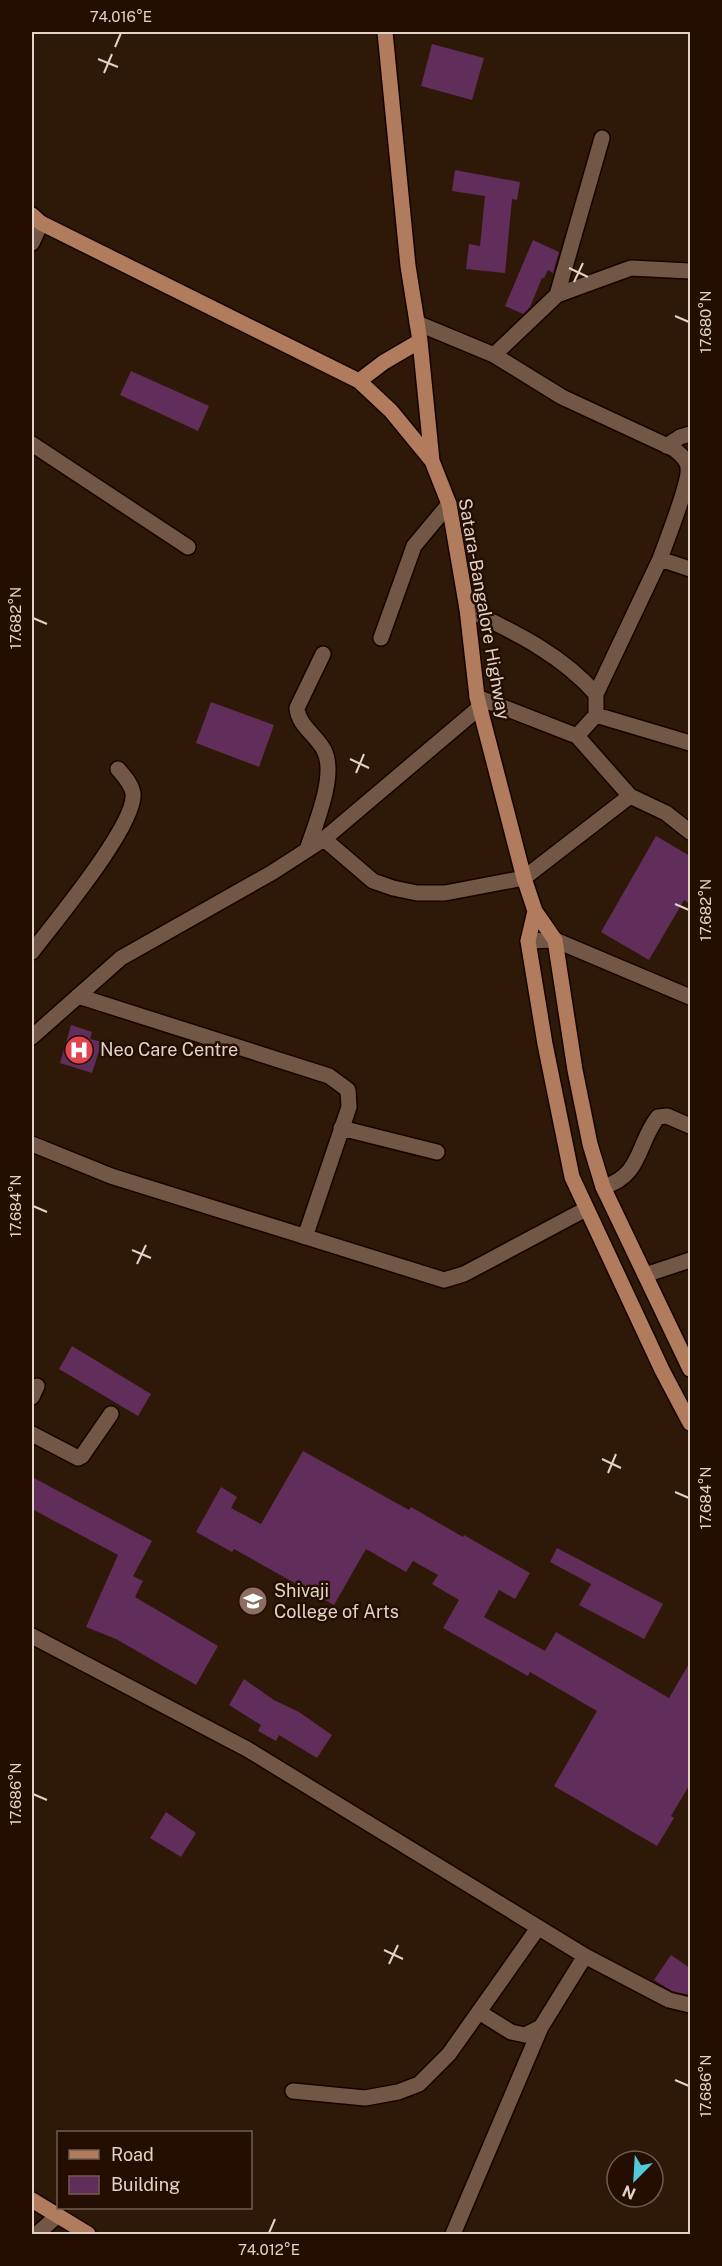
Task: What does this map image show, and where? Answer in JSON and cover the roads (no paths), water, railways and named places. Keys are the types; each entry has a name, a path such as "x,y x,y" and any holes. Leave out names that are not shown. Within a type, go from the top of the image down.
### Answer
{"main road":[{"path":"385,32 408,266 420,341 432,461"},
{"name":"Satara-Bangalore Highway","path":"36,219 359,381 391,411 432,461 449,504 467,609 478,702 524,878 535,911 555,940 574,1070 590,1144 603,1187 690,1369"},
{"path":"359,381 384,362 420,341"},
{"path":"535,911 528,941 572,1177 690,1424"},
{"path":"32,2200 87,2235"}],"street":[{"path":"557,295 602,138"},
{"path":"32,243 36,219"},
{"path":"494,356 557,295 631,268 690,272"},
{"path":"417,323 494,356 562,397 666,446 684,458 688,467 660,559 596,694 596,715 577,736"},
{"path":"666,446 690,434"},
{"path":"32,444 188,547"},
{"path":"381,638 414,546 449,504"},
{"path":"660,559 690,569"},
{"path":"467,609 512,630 555,657 596,694"},
{"path":"307,850 326,787 327,764 324,751 297,716 297,708 323,654"},
{"path":"32,1037 121,958 273,872 324,839 478,702 577,736 630,796 666,813 690,832"},
{"path":"596,715 690,743"},
{"path":"32,952 123,827 131,808 133,794 130,784 118,769"},
{"path":"324,839 373,881 417,893 446,893 524,878 630,796"},
{"path":"528,941 555,940 690,997"},
{"path":"78,996 329,1076 348,1090 349,1107 305,1237"},
{"path":"603,1187 616,1184 626,1175 637,1161 651,1126 658,1117 667,1116 690,1126"},
{"path":"341,1128 437,1152"},
{"path":"32,1144 111,1176 444,1280 464,1274 586,1209"},
{"path":"645,1275 690,1260"},
{"path":"32,1434 78,1458 82,1456 111,1414"},
{"path":"32,1636 247,1749 585,1956 669,2000 690,2005"},
{"path":"293,2091 365,2098 398,2092 419,2084 449,2054 538,1928"},
{"path":"453,2235 541,2027 585,1956"},
{"path":"479,2012 511,2032 525,2035 541,2027"},
{"path":"37,2235 57,2216"}],"place":[{"name":"Neo Care Centre","path":"79,1050"},
{"name":"Shivaji College of Arts","path":"253,1601"}]}
